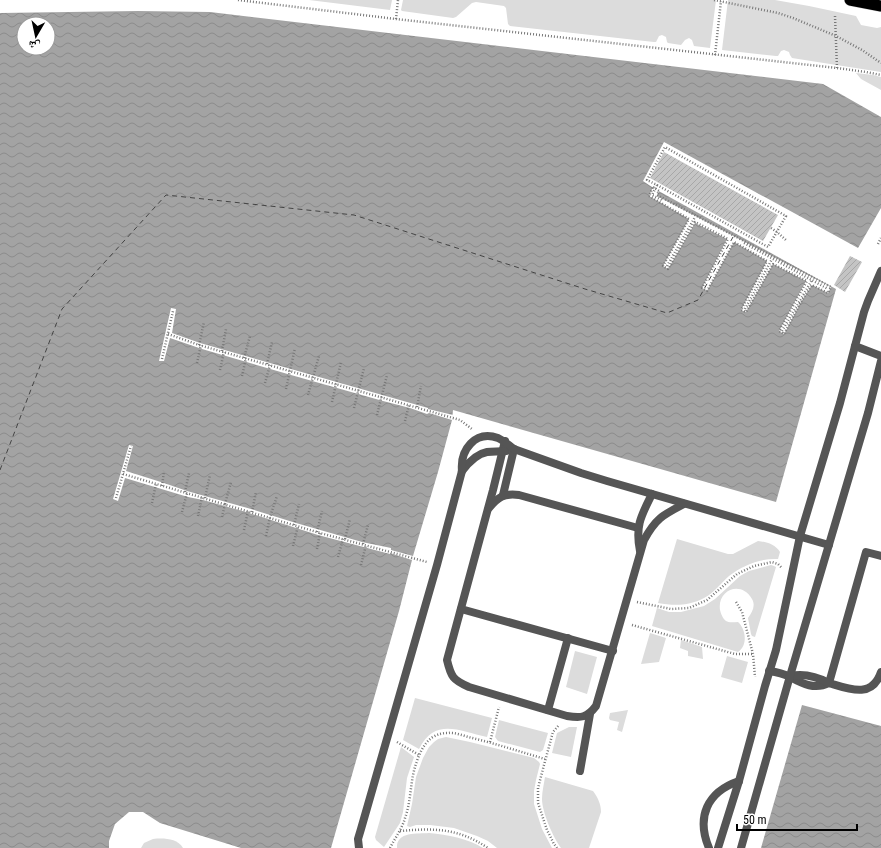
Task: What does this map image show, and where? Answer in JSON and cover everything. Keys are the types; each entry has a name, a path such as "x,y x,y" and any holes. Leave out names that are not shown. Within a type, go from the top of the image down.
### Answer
{"highway":[{"path":"850,0 881,6"}],"lane":[{"path":"718,848 739,781 769,670 776,650 800,536 840,402 864,312 878,285 881,271"},
{"path":"855,346 881,356"},
{"path":"741,848 868,413 881,361"},
{"path":"462,471 462,457 465,450 476,440 482,437 490,436 505,441 514,449 581,473 829,545"},
{"path":"505,441 447,660 450,672 458,682 502,697 568,716 578,717 590,714"},
{"path":"359,848 358,839 437,565 462,471 466,465 479,455 486,452 514,449"},
{"path":"503,495 514,449"},
{"path":"506,479 510,487 519,495"},
{"path":"640,552 638,528 643,512 652,494"},
{"path":"488,508 503,495 519,495 638,528"},
{"path":"580,771 590,714 596,706 644,540 651,528 662,516 684,504"},
{"path":"829,683 866,552 881,556"},
{"path":"461,609 613,651"},
{"path":"548,710 568,638"},
{"path":"769,670 790,676 800,675 819,678 829,683 859,691 874,685 881,672"},
{"path":"709,848 703,828 707,807 712,798 720,790 739,781"}],"path":[{"path":"238,0 837,68 881,75"},
{"path":"396,19 398,0"},
{"path":"714,0 778,13 793,18 836,36 862,50 881,63"},
{"path":"716,55 721,1"},
{"path":"835,16 837,68"},
{"path":"665,147 786,216 778,232 768,247 647,180 665,147"},
{"path":"657,185 652,195 828,289"},
{"path":"653,187 659,191 657,195 831,287 828,293 812,285 784,334 779,331 807,281 782,269 773,264 746,312 740,310 767,261 734,242 707,291 702,288 728,239 695,222 668,269 663,266 689,218 649,196 653,187"},
{"path":"667,266 695,217"},
{"path":"771,228 778,232 787,241"},
{"path":"878,244 881,238"},
{"path":"744,309 772,259"},
{"path":"782,331 812,280"},
{"path":"162,359 173,311"},
{"path":"197,363 204,322"},
{"path":"220,370 226,330"},
{"path":"168,334 223,352 460,420 482,437"},
{"path":"242,376 250,336"},
{"path":"265,383 272,342"},
{"path":"286,389 295,348"},
{"path":"308,395 319,356"},
{"path":"332,402 341,362"},
{"path":"354,408 364,368"},
{"path":"377,415 387,375"},
{"path":"417,407 422,386"},
{"path":"405,421 409,405"},
{"path":"116,498 131,446"},
{"path":"162,486 164,471"},
{"path":"182,512 189,473"},
{"path":"123,474 270,518 437,565"},
{"path":"198,516 210,475"},
{"path":"222,517 231,482"},
{"path":"152,503 156,484"},
{"path":"252,512 256,492"},
{"path":"266,536 277,496"},
{"path":"293,546 299,504"},
{"path":"244,530 248,511"},
{"path":"317,549 322,511"},
{"path":"338,557 350,519"},
{"path":"361,565 368,525"},
{"path":"627,600 671,609 689,608 707,600 737,574 754,566 772,562 778,564 784,570 793,572"},
{"path":"736,602 742,612 753,654 755,681 765,686"},
{"path":"621,622 735,654 753,654"},
{"path":"490,742 502,697"},
{"path":"557,848 547,830 538,803 538,788 553,732 568,716"},
{"path":"390,848 400,831 408,810 415,765 425,745 433,737 449,732 490,742 545,759"},
{"path":"387,737 402,744 419,755"},
{"path":"400,831 437,829 459,834 477,841 488,848"}],"shaded area":[{"path":"309,0 392,0 390,10"},
{"path":"403,0 716,0 710,48 694,46 692,40 689,38 681,45 668,43 666,37 662,35 659,36 656,42 654,42 510,26 508,24 506,8 504,6 476,2 472,3 453,18 402,11"},
{"path":"728,0 775,0 809,6 856,16 861,25 877,28 881,27 881,72 792,58 789,52 784,50 776,56 722,50"},
{"path":"856,73 881,77 881,90 861,79"},
{"path":"677,539 728,554 733,554 758,541 765,542 776,547 780,552 778,559 759,561 740,569 729,576 711,593 698,601 681,605 658,603"},
{"path":"771,565 776,567 755,637 751,634 748,618 754,607 752,599 747,593 736,589 731,590 722,597 720,610 723,618 727,622 738,622 743,629 745,642 738,652 652,626 657,608 669,612 681,612 704,606 715,599 740,576 749,571"},
{"path":"650,633 666,638 659,662 641,664"},
{"path":"681,640 702,647 703,659 688,656 688,651 680,648"},
{"path":"575,651 597,657 587,694 566,687"},
{"path":"727,656 748,662 742,683 721,677"},
{"path":"415,698 492,718 487,737 457,730 440,730 432,733 425,739 419,749 403,740"},
{"path":"628,710 622,732 617,730 619,722 610,720 610,713"},
{"path":"499,720 548,733 543,750 540,752 498,741 495,737"},
{"path":"569,727 577,727 571,757 552,753 557,733"},
{"path":"446,737 534,758 539,762 540,764 534,791 534,804 542,829 552,848 497,848 488,841 454,828 430,825 407,826 416,777 423,758 429,747 434,742 438,739"},
{"path":"401,747 414,757 407,778 403,812 400,823 384,847 376,840 375,837"},
{"path":"545,777 593,791 600,804 601,812 589,848 561,848 551,831 542,804 542,793"},
{"path":"429,833 457,838 483,848 397,848 400,839 408,834"},
{"path":"153,839 174,840 183,848 141,848 144,843"}],"water":[{"path":"138,11 210,12 823,84 881,117 881,208 858,248 664,142 643,181 836,289 776,502 453,410 452,420 438,472 331,848 241,848 160,823 143,812 129,812 115,824 109,841 109,848 0,848 0,13"},
{"path":"802,705 881,726 881,848 761,848"}],"pier":[{"path":"653,187 659,191 657,196 831,287 828,293 812,285 784,334 779,331 806,281 773,264 746,312 741,310 767,261 734,242 707,291 702,288 727,239 695,223 668,269 663,266 689,219 649,196"},
{"path":"171,308 176,309 172,333 200,343 453,415 452,420 291,375 170,338 164,361 159,361"},
{"path":"129,445 133,446 126,471 187,491 296,523 362,542 391,548 391,550 413,556 412,560 318,535 246,512 188,497 125,478 118,501 113,499"}],"building":[{"path":"664,152 778,215 763,241 650,178"},
{"path":"850,256 862,262 845,292 834,285"}],"ferry route":[{"path":"0,470 62,309 166,195 354,215 585,289 667,313 698,300 733,237"}]}
